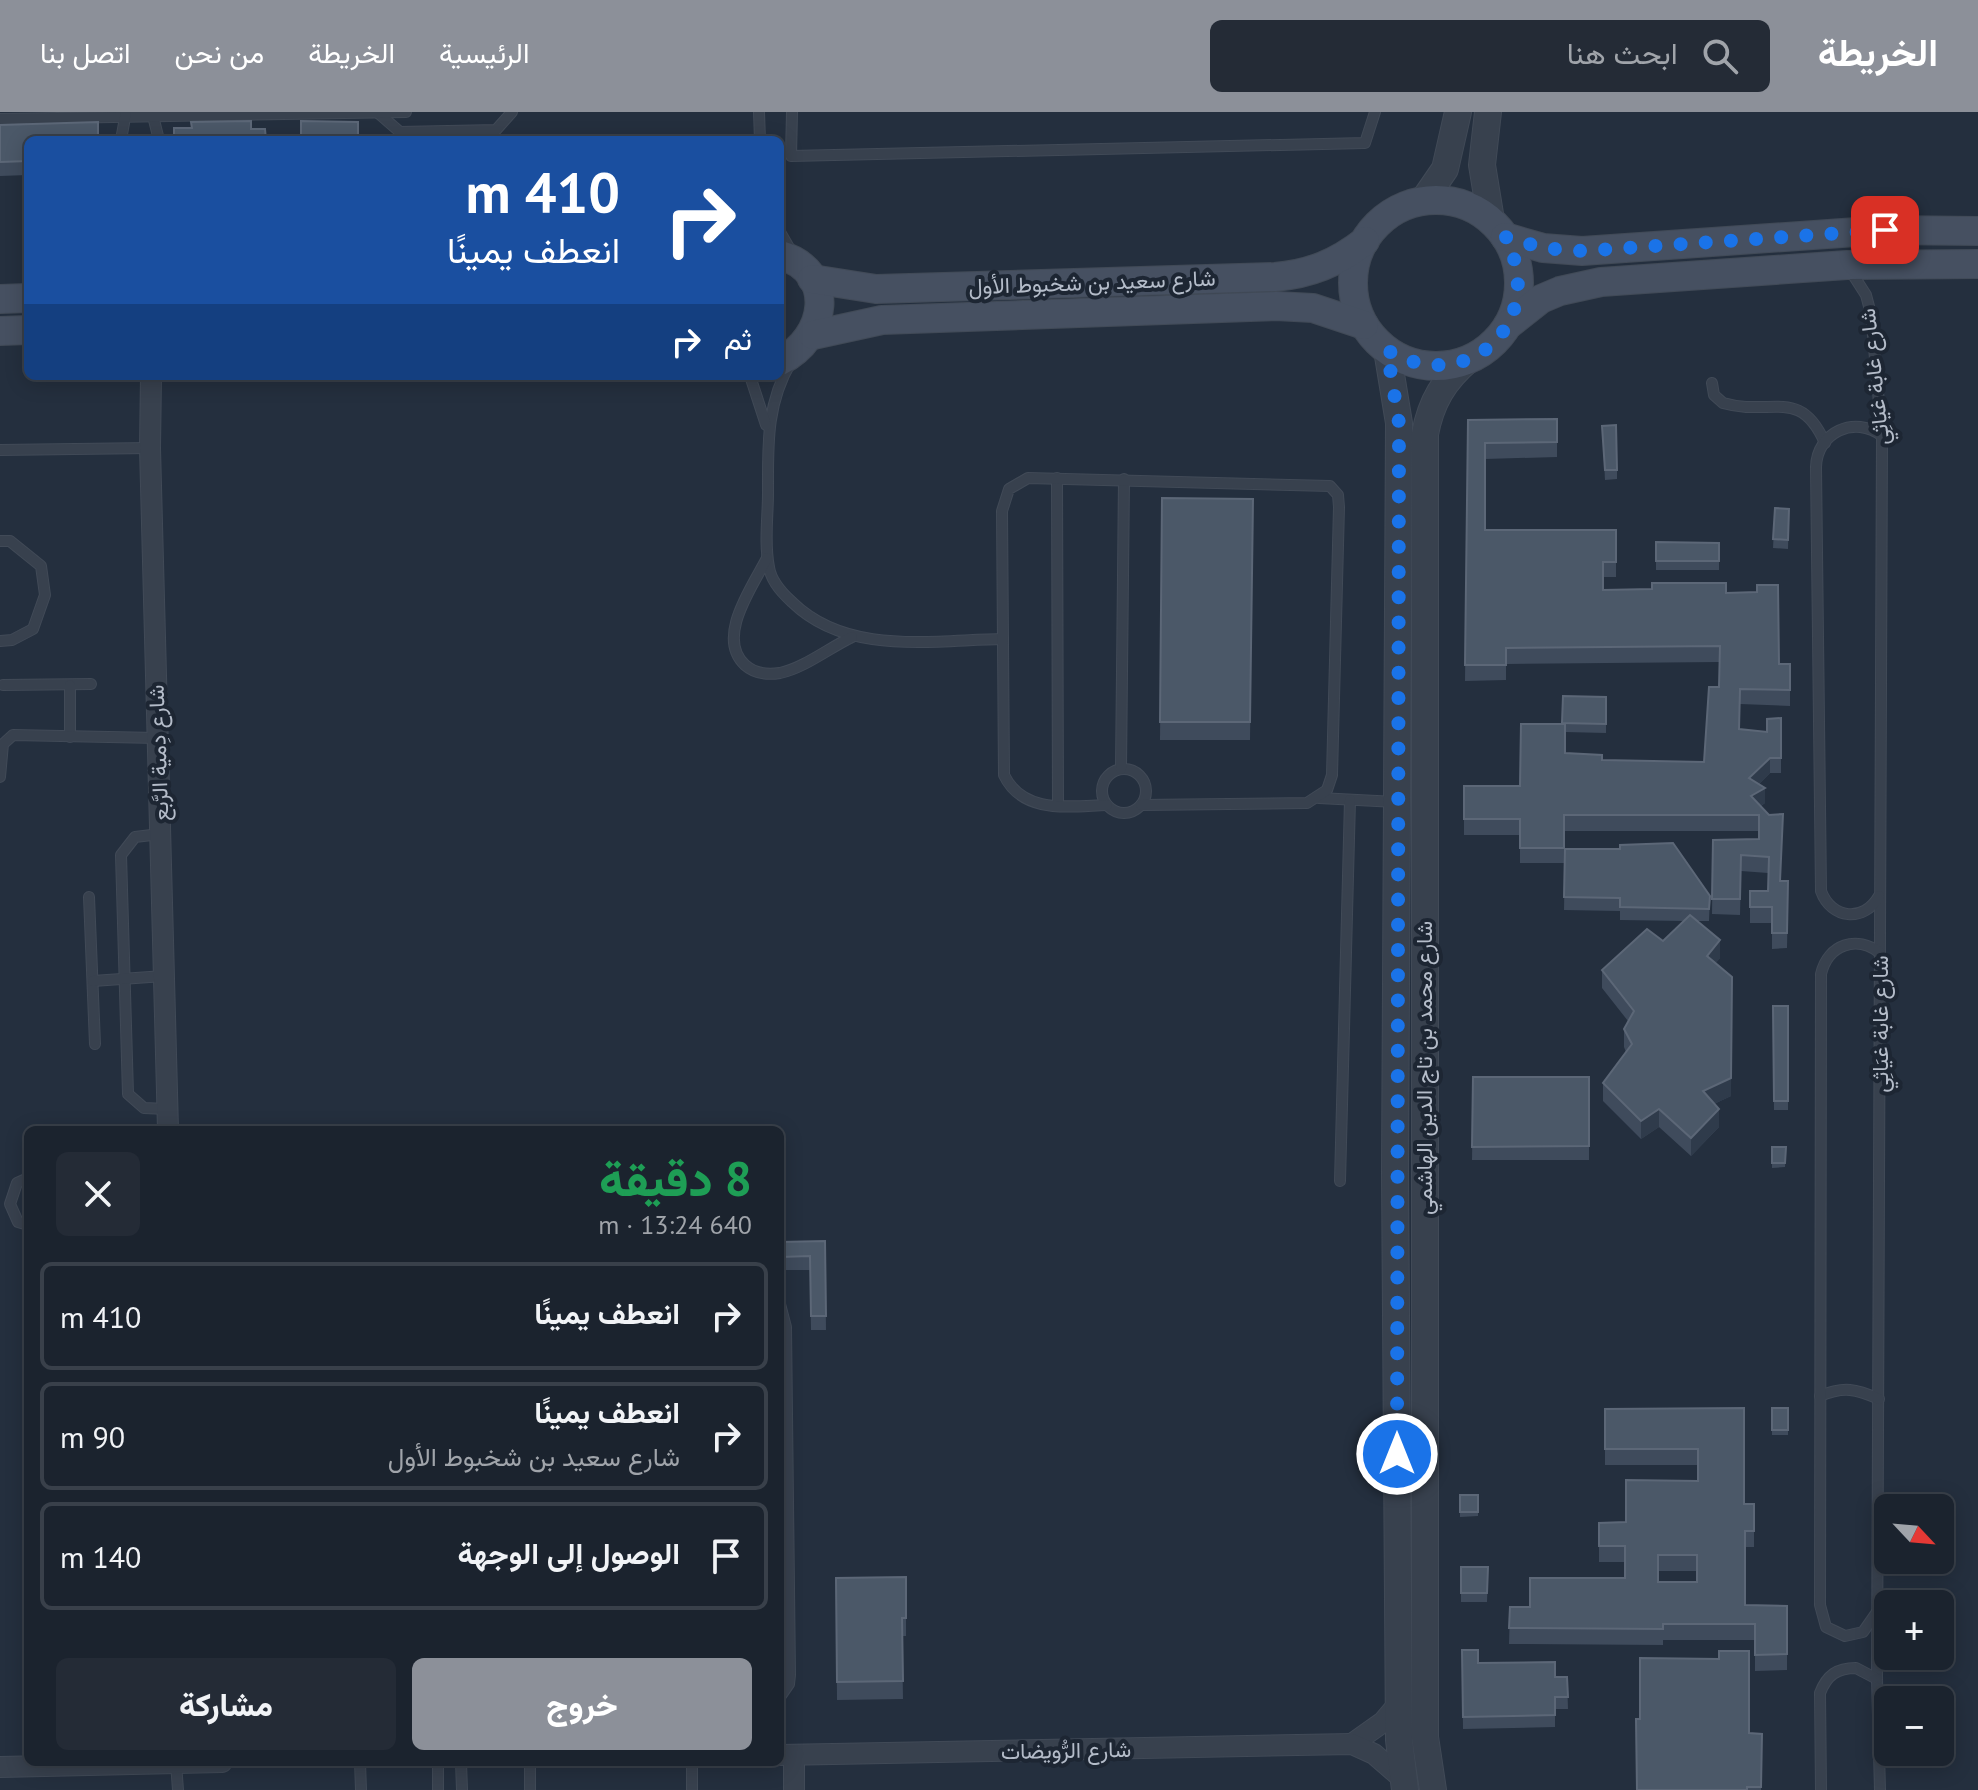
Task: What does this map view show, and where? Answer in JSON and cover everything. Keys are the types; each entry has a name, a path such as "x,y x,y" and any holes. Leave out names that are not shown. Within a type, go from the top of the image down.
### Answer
{"main road":[{"path":"1978,231 1885,230 1582,251 1543,248 1498,228 1452,201 1423,201 1383,219 1365,241 1353,274 1357,309 1364,325 1387,350 1418,365 1453,365 1491,345 1508,325 1541,299 1580,285 1847,265 1978,264"},
{"path":"1498,228 1518,265 1518,296 1508,325"},
{"name":"شارع سعيد بن شخبوط الأول","path":"798,267 876,289 1275,277 1332,264 1365,241"},
{"path":"796,349 820,307 798,267"},
{"path":"0,299 24,298"},
{"name":"شارع سعيد بن شخبوط الأول","path":"796,349 882,320 1295,306 1330,312 1364,325"},
{"path":"0,331 24,330"}],"street":[{"path":"1423,201 1445,169 1458,112"},
{"path":"1488,112 1482,165 1498,228"},
{"name":"شارع محمد بن تاج الدين الهاشمي","path":"1387,350 1399,423 1395,1189 1399,1703 1404,1784"},
{"name":"شارع محمد بن تاج الدين الهاشمي","path":"1433,1790 1425,1722 1425,434 1434,400 1444,384 1469,359"},
{"name":"شارع دِمية الرَّبع","path":"151,380 150,448 168,1126"},
{"path":"1352,1744 1373,1731 1399,1703"},
{"name":"شارع الرُّويضات","path":"787,1755 1352,1744 1385,1761 1404,1784"},
{"path":"787,1755 794,1790"},
{"path":"0,1767 35,1766"}],"lane":[{"path":"377,112 400,132 496,130 512,112"},
{"path":"0,119 125,114 406,112"},
{"path":"759,112 760,136"},
{"path":"792,112 791,156 1365,143 1375,112"},
{"path":"122,136 125,114"},
{"path":"153,114 158,136"},
{"path":"784,240 798,267"},
{"name":"شارع غابة غيَاثِي","path":"1847,265 1866,295 1871,314 1882,436 1878,1590"},
{"path":"784,375 796,349"},
{"path":"751,380 767,431"},
{"path":"782,380 767,431 768,556 776,584 788,600 824,627 852,637 878,640 1003,639"},
{"path":"1712,383 1714,395 1723,403 1806,412 1816,423 1825,443"},
{"path":"1880,895 1868,910 1849,915 1831,908 1821,891 1816,467 1825,443 1841,428 1852,425 1873,429 1882,436"},
{"path":"0,450 150,448"},
{"path":"1319,798 1332,775 1338,495 1323,484 1057,478 1028,478 1017,482 1003,500 1004,775 1023,798 1037,804 1058,806 1107,805 1128,813 1141,805 1292,804 1319,798 1398,802"},
{"path":"1057,478 1058,806"},
{"path":"1121,769 1124,479"},
{"path":"0,541 10,541 41,566 45,595 33,629 12,640 0,641"},
{"path":"768,556 735,626 736,650 748,668 763,674 782,672 852,637"},
{"path":"3,685 91,684"},
{"path":"70,685 70,737"},
{"path":"0,777 3,744 9,737 157,738"},
{"path":"1107,805 1102,793 1105,780 1121,769 1133,770 1142,778 1146,792 1141,805"},
{"path":"1340,1181 1350,800"},
{"path":"160,834 135,837 121,855 123,979 128,1094 144,1108 167,1109"},
{"path":"89,897 95,1044"},
{"path":"1874,1616 1863,1632 1855,1635 1835,1632 1826,1627 1822,1616 1821,974 1827,958 1840,946 1857,943 1880,953"},
{"path":"93,981 164,976"},
{"path":"24,1180 17,1183 10,1204 18,1222 24,1224"},
{"path":"784,1319 790,1675 784,1691"},
{"path":"1820,1396 1839,1388 1855,1388 1879,1399"},
{"path":"1821,1790 1820,1693 1825,1682 1833,1673 1856,1668 1877,1679"},
{"name":"شارع غابة غيَاثِي","path":"1877,1670 1880,1790"},
{"path":"176,1766 178,1790"},
{"path":"360,1766 361,1790"},
{"path":"438,1766 438,1790"},
{"path":"461,1766 462,1790"},
{"path":"530,1766 530,1790"},
{"path":"692,1766 692,1790"}],"building":[{"path":"251,121 251,129 265,129 266,136 174,136 174,128 192,128 191,122"},
{"path":"301,121 358,122 358,136 301,136"},
{"path":"98,122 98,136 24,136 24,161 0,162 0,125"},
{"path":"1557,419 1557,442 1485,443 1485,530 1616,530 1616,562 1603,562 1603,590 1652,589 1652,583 1726,583 1726,593 1757,592 1757,585 1778,585 1779,664 1790,664 1790,690 1740,689 1739,729 1767,732 1767,719 1781,718 1781,758 1770,758 1749,778 1765,788 1751,796 1769,815 1783,814 1780,881 1788,881 1787,933 1772,933 1772,907 1750,907 1750,891 1768,891 1769,857 1741,855 1740,899 1712,899 1713,840 1759,839 1759,815 1564,815 1564,848 1520,848 1520,819 1464,819 1464,786 1520,786 1521,724 1565,724 1565,753 1602,755 1602,760 1704,762 1709,687 1719,687 1720,646 1506,648 1506,665 1465,665 1468,420"},
{"path":"1616,425 1617,470 1605,470 1602,426"},
{"path":"1162,498 1253,499 1250,722 1160,722"},
{"path":"1775,508 1789,509 1788,540 1773,539"},
{"path":"1656,542 1719,543 1719,561 1656,561"},
{"path":"1563,696 1606,697 1606,724 1562,723"},
{"path":"1673,843 1710,896 1709,909 1620,907 1620,898 1564,897 1565,849 1620,849 1620,845"},
{"path":"1690,915 1720,940 1707,956 1732,977 1731,1078 1703,1091 1719,1109 1691,1138 1659,1109 1641,1121 1603,1083 1632,1044 1624,1029 1634,1011 1602,970 1647,929 1663,941"},
{"path":"1773,1006 1788,1006 1788,1101 1774,1101"},
{"path":"1473,1077 1589,1077 1589,1146 1472,1147"},
{"path":"1772,1147 1786,1147 1785,1163 1772,1163"},
{"path":"825,1241 826,1316 811,1316 810,1256 784,1257 784,1242"},
{"path":"1744,1408 1744,1504 1754,1504 1754,1531 1745,1531 1745,1605 1787,1606 1787,1654 1755,1655 1755,1624 1663,1624 1663,1629 1509,1628 1510,1607 1530,1607 1530,1578 1625,1578 1625,1546 1599,1546 1599,1523 1626,1522 1626,1480 1698,1481 1698,1449 1605,1449 1605,1409","holes":["1658,1555 1697,1555 1697,1582 1658,1582"]},
{"path":"1772,1408 1788,1408 1788,1430 1772,1430"},
{"path":"1460,1495 1478,1495 1478,1512 1460,1512"},
{"path":"1461,1567 1488,1567 1487,1593 1461,1593"},
{"path":"906,1577 906,1618 902,1618 903,1681 837,1682 836,1578"},
{"path":"1462,1650 1478,1650 1478,1663 1555,1662 1555,1677 1567,1677 1568,1697 1555,1697 1555,1715 1463,1717"},
{"path":"1719,1651 1749,1651 1749,1733 1762,1734 1761,1787 1747,1787 1747,1790 1637,1790 1636,1719 1640,1719 1640,1658 1719,1659"}],"route":[{"path":"1397,1454 1395,1173 1399,423 1396,386 1387,350 1418,365 1436,367 1469,359 1485,351 1498,339 1508,325 1518,296 1518,265 1505,237 1543,248 1582,251 1885,230"}]}
